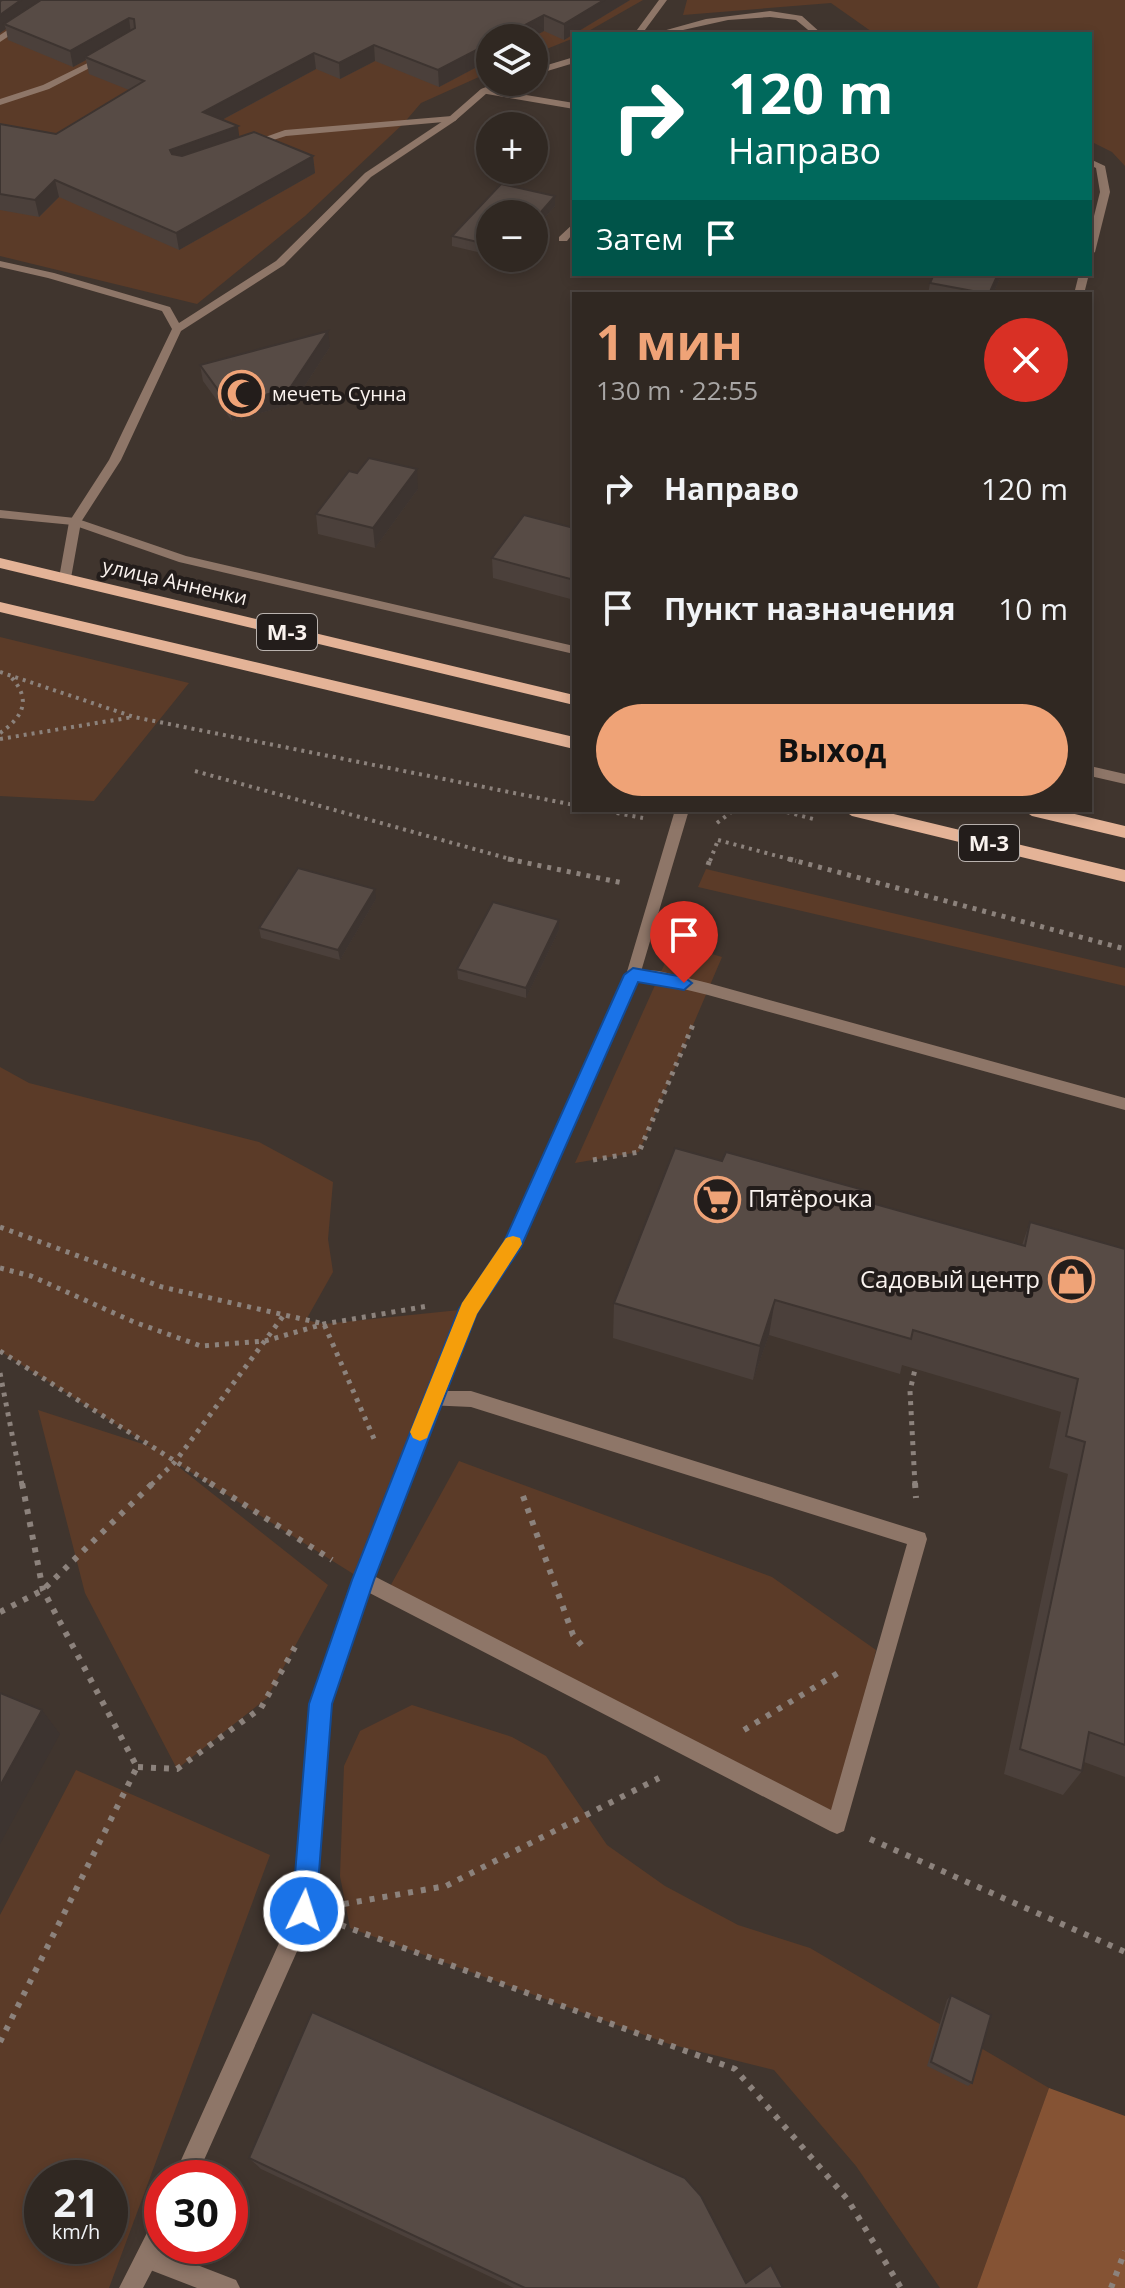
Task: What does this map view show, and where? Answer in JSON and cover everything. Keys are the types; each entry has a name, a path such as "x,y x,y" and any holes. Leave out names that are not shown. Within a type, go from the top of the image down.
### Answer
{"main road":[{"name":"улица Анненки","path":"0,563 572,700"},
{"name":"М-3","path":"0,607 572,743"},
{"name":"М-3","path":"860,812 1125,876"},
{"name":"М-3","path":"1040,812 1125,832"}],"street":[{"path":"0,39 59,0"},
{"path":"639,32 663,0"},
{"path":"661,32 676,26 762,14 797,17 816,32"},
{"path":"0,102 57,82 112,53"},
{"path":"548,68 572,61"},
{"path":"65,578 75,522 115,460 177,329 280,263 368,175 452,119 478,96"},
{"path":"514,96 572,106"},
{"path":"241,148 285,133 452,119"},
{"path":"1092,163 1100,166 1105,192 1092,244"},
{"path":"563,239 572,228"},
{"path":"0,264 166,309 177,329"},
{"path":"0,514 75,522 183,559 572,650"},
{"path":"1092,771 1125,779"},
{"path":"192,2160 304,1911 321,1704 363,1580 469,1309 512,1247 633,975 680,815"},
{"path":"633,975 659,977 708,989 1125,1104"},
{"path":"363,1580 837,1824 918,1539 471,1399 433,1399"},
{"path":"131,2288 145,2264"},
{"path":"164,2264 228,2288"}],"path":[{"path":"0,672 134,717 572,805"},
{"path":"0,672 21,687 25,699 22,712 0,736"},
{"path":"0,736 134,717"},
{"path":"195,771 484,854 660,891"},
{"path":"611,812 641,818 680,815"},
{"path":"731,812 710,828 718,840 1125,949"},
{"path":"588,1160 639,1152 708,989"},
{"path":"0,1227 162,1287 324,1324"},
{"path":"0,1268 31,1276 134,1322 201,1346 265,1341 324,1324 428,1306 469,1309"},
{"path":"0,1612 43,1590 175,1462 284,1315"},
{"path":"324,1324 397,1491"},
{"path":"0,1351 363,1580"},
{"path":"917,1362 910,1391 918,1539"},
{"path":"0,1373 43,1590 137,1767"},
{"path":"523,1496 573,1635 593,1659"},
{"path":"137,1767 177,1769 261,1708 301,1636"},
{"path":"304,1911 446,1886 703,1755 849,1666"},
{"path":"0,2042 137,1767"},
{"path":"837,1824 1125,1952"},
{"path":"304,1911 735,2069 848,2200 901,2288"},
{"path":"1111,2288 1125,2251"}],"shaded area":[{"path":"0,0 643,0 587,32 572,32 572,39 548,48 548,24 476,24 476,78 421,103 403,124 305,216 197,304 0,256"},
{"path":"687,0 1125,0 1125,166 1112,152 1092,142 1092,32 872,32 831,3 683,15"},
{"path":"0,637 189,683 94,801 0,796"},
{"path":"706,869 1125,968 1125,986 698,887"},
{"path":"674,943 722,957 639,1152 575,1163"},
{"path":"0,1067 29,1083 259,1142 333,1182 328,1239 333,1272 306,1320 324,1324 469,1309 363,1580 165,1456 328,1585 267,1698 177,1769 85,1593 38,1410 152,1447 0,1351"},
{"path":"459,1461 772,1577 876,1650 837,1824 387,1592"},
{"path":"412,1705 512,1737 546,1756 607,1845 665,1886 738,1925 810,1948 1049,2088 977,2288 940,2288 856,2166 774,2070 669,2044 350,1928 340,1876 344,1766 360,1731"},
{"path":"76,1770 270,1855 157,2160 144,2160 144,2194 128,2237 128,2160 24,2160 24,2264 118,2264 109,2288 0,2288 0,1915"},
{"path":"1049,2088 1125,2116 1125,2288 977,2288"}],"building":[{"path":"2,0 21,0 0,15"},
{"path":"41,0 604,0 564,24 544,15 527,24 476,24 476,50 438,70 374,45 339,63 314,53 203,112 238,126 170,150 172,154 182,156 254,132 313,156 176,233 55,180 35,200 0,194 0,124 56,134 144,81 85,57 135,28 134,19 129,18 70,51 4,24"},
{"path":"501,184 555,196 548,204 548,200 486,200"},
{"path":"476,211 476,242 452,236"},
{"path":"933,276 997,276 990,292 930,283"},
{"path":"328,331 290,388 229,405 200,365"},
{"path":"369,458 417,469 373,528 316,514 349,471 357,473"},
{"path":"524,515 572,527 572,579 492,558"},
{"path":"298,868 375,889 338,950 259,928"},
{"path":"493,902 559,920 526,988 457,969"},
{"path":"675,1148 722,1161 726,1152 871,1192 868,1202 1025,1246 1030,1222 1125,1249 1125,1745 1089,1732 1082,1771 1020,1749 1085,1442 1066,1436 1078,1379 913,1330 911,1339 775,1300 760,1346 614,1303"},
{"path":"0,1693 42,1710 0,1786"},
{"path":"951,1995 991,2015 972,2083 931,2062"},
{"path":"312,2012 685,2178 701,2196 746,2283 771,2265 783,2288 525,2288 249,2158"}],"slow traffic":[{"path":"420,1432 469,1309 513,1244"}],"place":[{"name":"мечеть Сунна","path":"241,394"},
{"name":"Пятёрочка","path":"717,1199"},
{"name":"Садовый центр","path":"1071,1280"}],"route":[{"path":"304,1911 321,1704 363,1580 469,1309 512,1247 633,975 684,983"}]}
